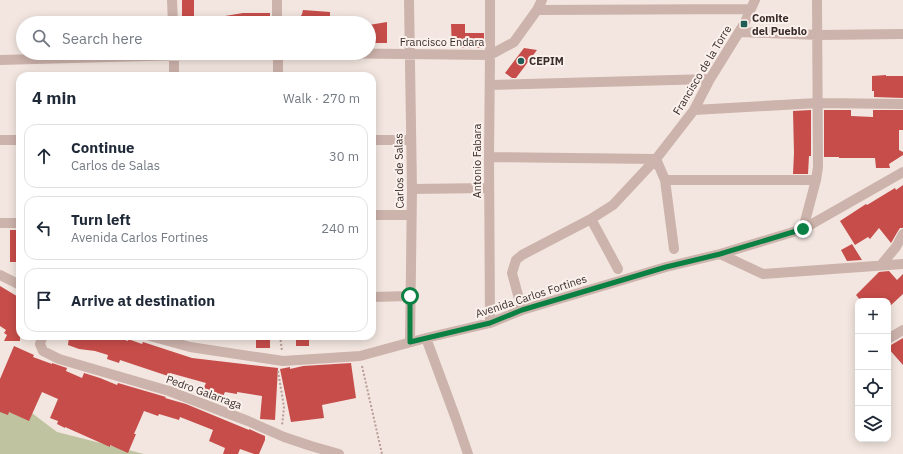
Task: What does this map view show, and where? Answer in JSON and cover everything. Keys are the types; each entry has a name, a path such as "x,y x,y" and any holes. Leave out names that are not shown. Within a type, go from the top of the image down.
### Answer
{"street":[{"path":"172,0 173,16"},
{"path":"277,0 277,16"},
{"name":"Carlos de Salas","path":"409,0 410,140 412,189 410,342"},
{"name":"Antonio Fabara","path":"490,0 490,323"},
{"name":"Francisco Endara","path":"376,54 490,55 514,42 537,10 542,0"},
{"path":"803,229 818,167 817,0"},
{"path":"537,10 753,4"},
{"name":"Francisco de la Torre","path":"522,310 512,273 516,260 522,255 591,219 613,205 656,160 694,110 710,79 740,32 753,4"},
{"path":"740,32 818,35 903,34"},
{"path":"0,60 16,59"},
{"path":"174,60 174,72"},
{"path":"278,60 278,72"},
{"path":"490,85 710,79"},
{"path":"694,110 817,103 903,104"},
{"path":"0,140 16,140"},
{"path":"376,140 410,140"},
{"path":"489,157 656,160 665,180 674,249"},
{"name":"Avenida Carlos Fortines","path":"165,340 190,347 283,361 360,356 410,342 490,323 522,310 666,267 720,254 803,229 903,172"},
{"path":"665,180 816,180"},
{"path":"412,189 489,188"},
{"path":"376,215 411,214"},
{"path":"591,219 618,269"},
{"path":"0,223 16,223"},
{"path":"881,265 896,247 903,234"},
{"path":"720,254 763,274 903,264"},
{"path":"0,275 16,284"},
{"path":"376,297 410,296"},
{"path":"891,337 903,330"},
{"path":"426,338 468,454"},
{"name":"Pedro Galarraga","path":"42,340 43,351 59,359 169,391 248,421 284,437 339,454"}],"path":[{"path":"280,340 281,349"},
{"path":"277,368 284,407 282,426"},
{"path":"362,368 382,454"}],"green space":[{"path":"0,389 57,432 144,454 0,454"}],"building":[{"path":"182,0 194,0 194,16 182,16"},
{"path":"303,10 330,12 330,16 301,16"},
{"path":"243,13 270,13 270,16 225,16"},
{"path":"387,22 387,43 376,43 376,24"},
{"path":"451,24 465,24 465,33 484,33 484,48 452,48"},
{"name":"CEPIM","path":"524,48 537,50 516,78 512,78 505,73"},
{"path":"872,76 903,76 903,98 874,97 874,91 872,91"},
{"path":"811,110 811,156 809,156 808,174 793,174 793,111"},
{"path":"824,110 851,110 851,116 873,117 873,110 903,110 903,130 899,130 899,150 903,152 903,155 889,164 890,168 876,168 875,158 824,157"},
{"path":"903,185 903,228 900,228 891,243 879,228 870,239 868,237 855,245 840,221 866,204 867,205 895,188 896,190"},
{"path":"10,230 16,230 16,262 10,262"},
{"path":"852,244 862,260 847,261 841,250"},
{"path":"889,271 897,280 903,274 903,294 891,305 891,298 858,298 856,295 879,272"},
{"path":"0,286 16,296 16,340 20,341 4,341 7,335 4,333 6,330 0,326"},
{"path":"903,338 903,365 891,351 891,345"},
{"path":"69,340 131,340 142,344 143,342 192,358 278,368 275,420 260,419 262,396 237,392 237,394 225,392 220,403 200,396 206,383 170,373 168,376 120,360 119,363 107,359 108,355 95,351 79,349 68,345"},
{"path":"256,340 270,340 270,348 256,348"},
{"path":"296,340 309,340 309,346 296,346"},
{"path":"14,346 34,355 33,357 67,368 66,371 82,378 84,373 117,385 118,383 166,397 165,398 186,404 249,429 265,436 265,440 259,454 254,454 240,449 238,454 223,454 225,448 209,441 213,430 180,417 179,420 159,414 158,416 144,411 128,453 110,445 110,447 57,424 58,421 50,418 58,399 42,392 29,421 9,412 8,415 0,412 0,379"},
{"path":"351,363 356,398 322,405 324,418 291,422 280,369"}],"place":[{"name":"Comite del Pueblo","path":"744,24"},
{"name":"CEPIM","path":"521,61"}],"route":[{"path":"410,296 410,342 490,323 522,310 666,267 720,254 803,229"}]}
